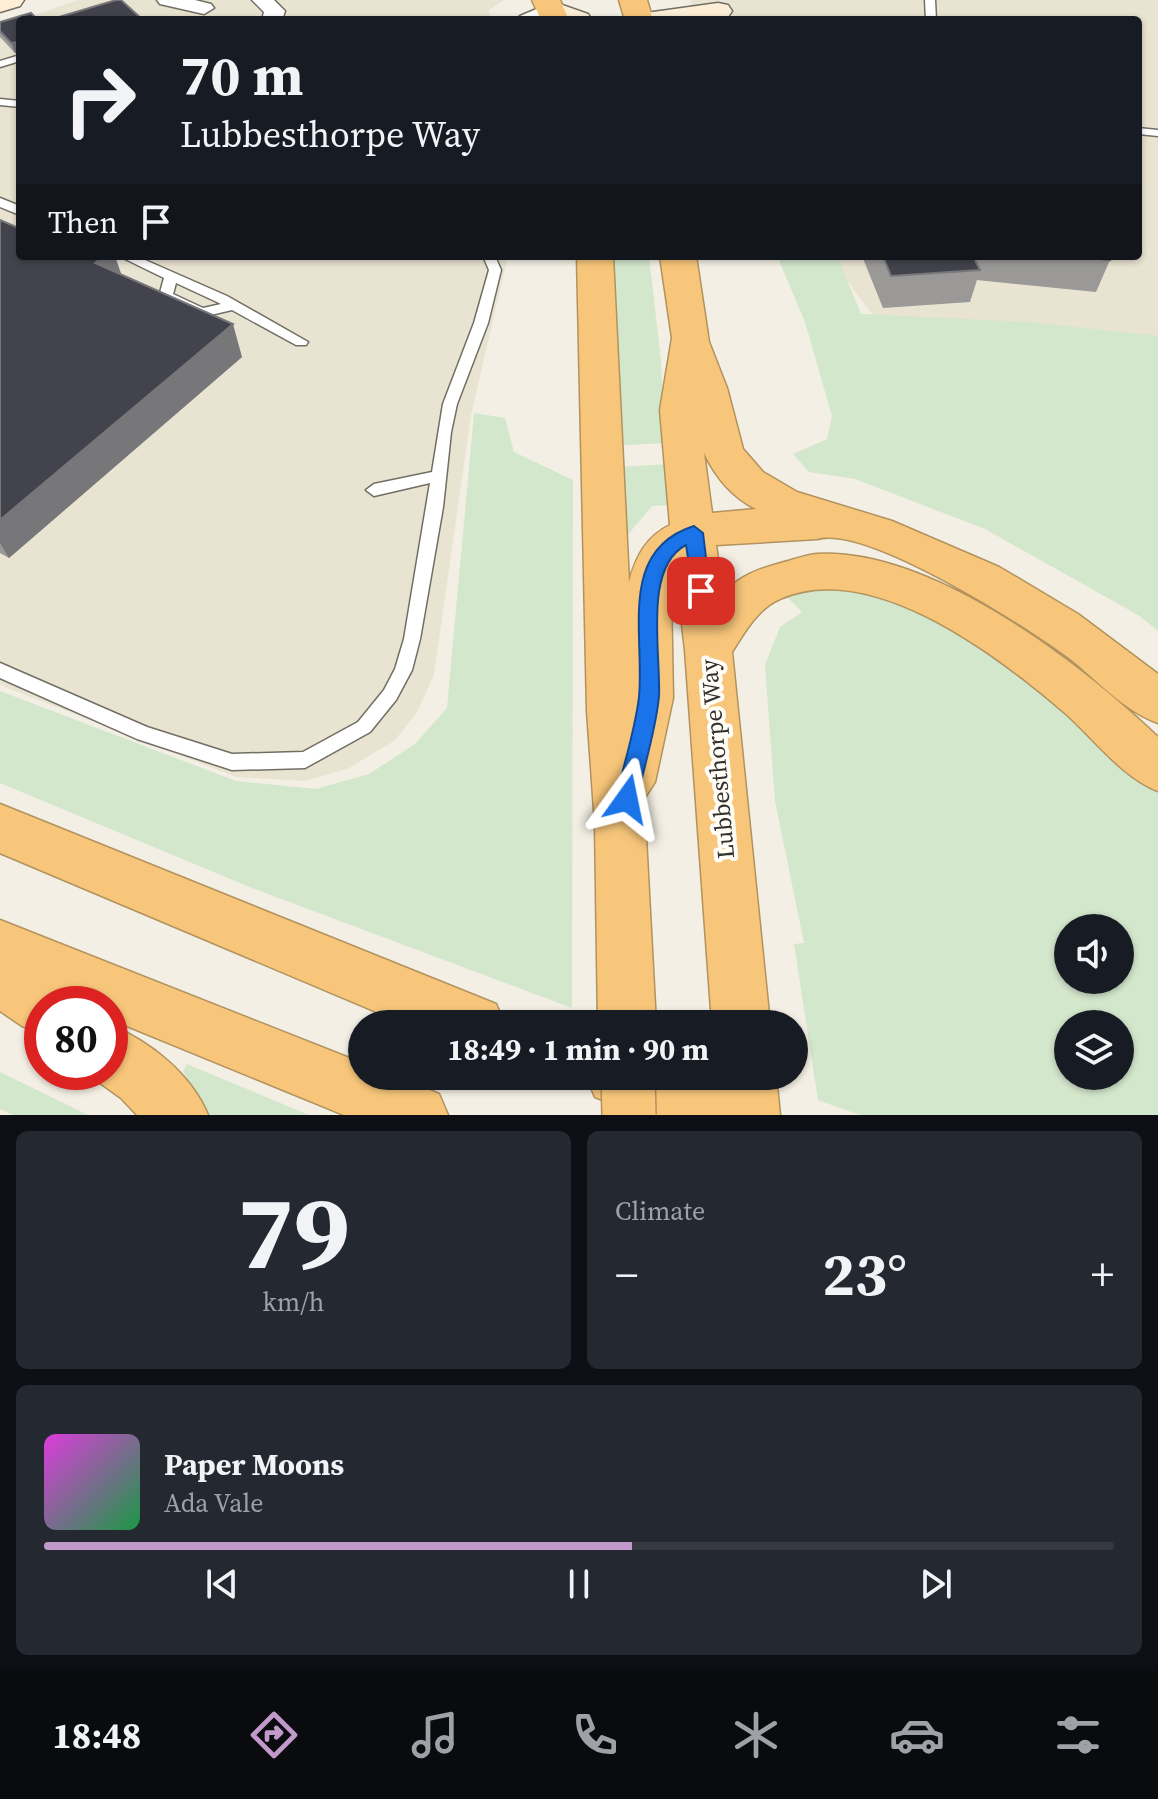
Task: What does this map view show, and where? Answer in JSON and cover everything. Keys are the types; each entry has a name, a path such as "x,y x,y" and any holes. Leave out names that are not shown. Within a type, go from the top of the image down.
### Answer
{"highway":[{"path":"595,260 611,711 621,825 627,1010"},
{"name":"Lubbesthorpe Way","path":"679,260 691,338 680,410 708,650 740,1010"},
{"path":"691,338 714,411 719,442 733,469 766,494 793,508 875,533 957,567 1005,592 1087,644 1158,702"},
{"path":"621,825 649,698 649,590 656,563 669,545 694,533 726,527 800,522 839,524"},
{"path":"708,650 738,605 767,584 801,571 858,573 955,612 1018,649 1065,683 1158,769"},
{"path":"0,828 441,1010"},
{"path":"0,947 418,1115"},
{"path":"0,978 24,994"},
{"path":"128,1067 142,1077 178,1115"},
{"path":"628,1090 629,1115"},
{"path":"655,1090 725,1115"},
{"path":"747,1090 750,1115"}],"street":[{"path":"0,4 10,0"},
{"path":"167,0 208,9"},
{"path":"262,0 275,11 274,16"},
{"path":"712,16 746,0"}],"lane":[{"path":"134,260 234,305 301,342"},
{"path":"0,670 143,734 232,762 305,760 364,727 390,695 403,670 412,639 450,404 481,323 495,270 491,260"},
{"path":"171,276 166,296 202,313 234,305"},
{"path":"374,490 438,476"}],"shaded area":[{"path":"78,0 504,0 489,10 490,16 32,16"},
{"path":"690,0 1158,0 1158,351 877,321 832,260 1142,260 1142,16 695,16"},
{"path":"16,23 16,260 507,260 471,415 434,675 416,714 394,741 347,769 305,781 236,777 0,685 0,32"}],"green space":[{"path":"608,260 649,260 661,361 665,443 612,446"},
{"path":"779,260 839,260 861,314 1030,322 1158,336 1158,631 1138,615 985,529 855,479 809,472 793,454 827,439 832,416 805,322"},
{"path":"474,413 505,418 514,452 573,480 572,1008 252,888 0,783 0,691 236,781 316,789 369,774 415,744 447,708"},
{"path":"669,464 671,505 652,506 621,543 619,467"},
{"path":"844,586 885,596 995,647 1158,787 1158,1115 860,1115 818,1100 808,1035 808,1010 804,1010 794,944 804,943 775,801 765,665 780,627 802,612 788,598 803,591"},
{"path":"187,1064 309,1115 206,1115 183,1071"},
{"path":"0,1072 24,1084 24,1090 37,1090 88,1115 13,1115 0,1109"}],"building":[{"path":"121,0 139,16 62,16"},
{"path":"16,17 16,42 11,43 0,31 0,22"},
{"path":"0,220 16,227 16,260 99,260 95,263 233,324 0,520"},
{"path":"885,260 975,260 980,270 891,276"}],"route":[{"path":"627,799 649,698 649,590 656,563 669,545 694,533 701,591"}]}
